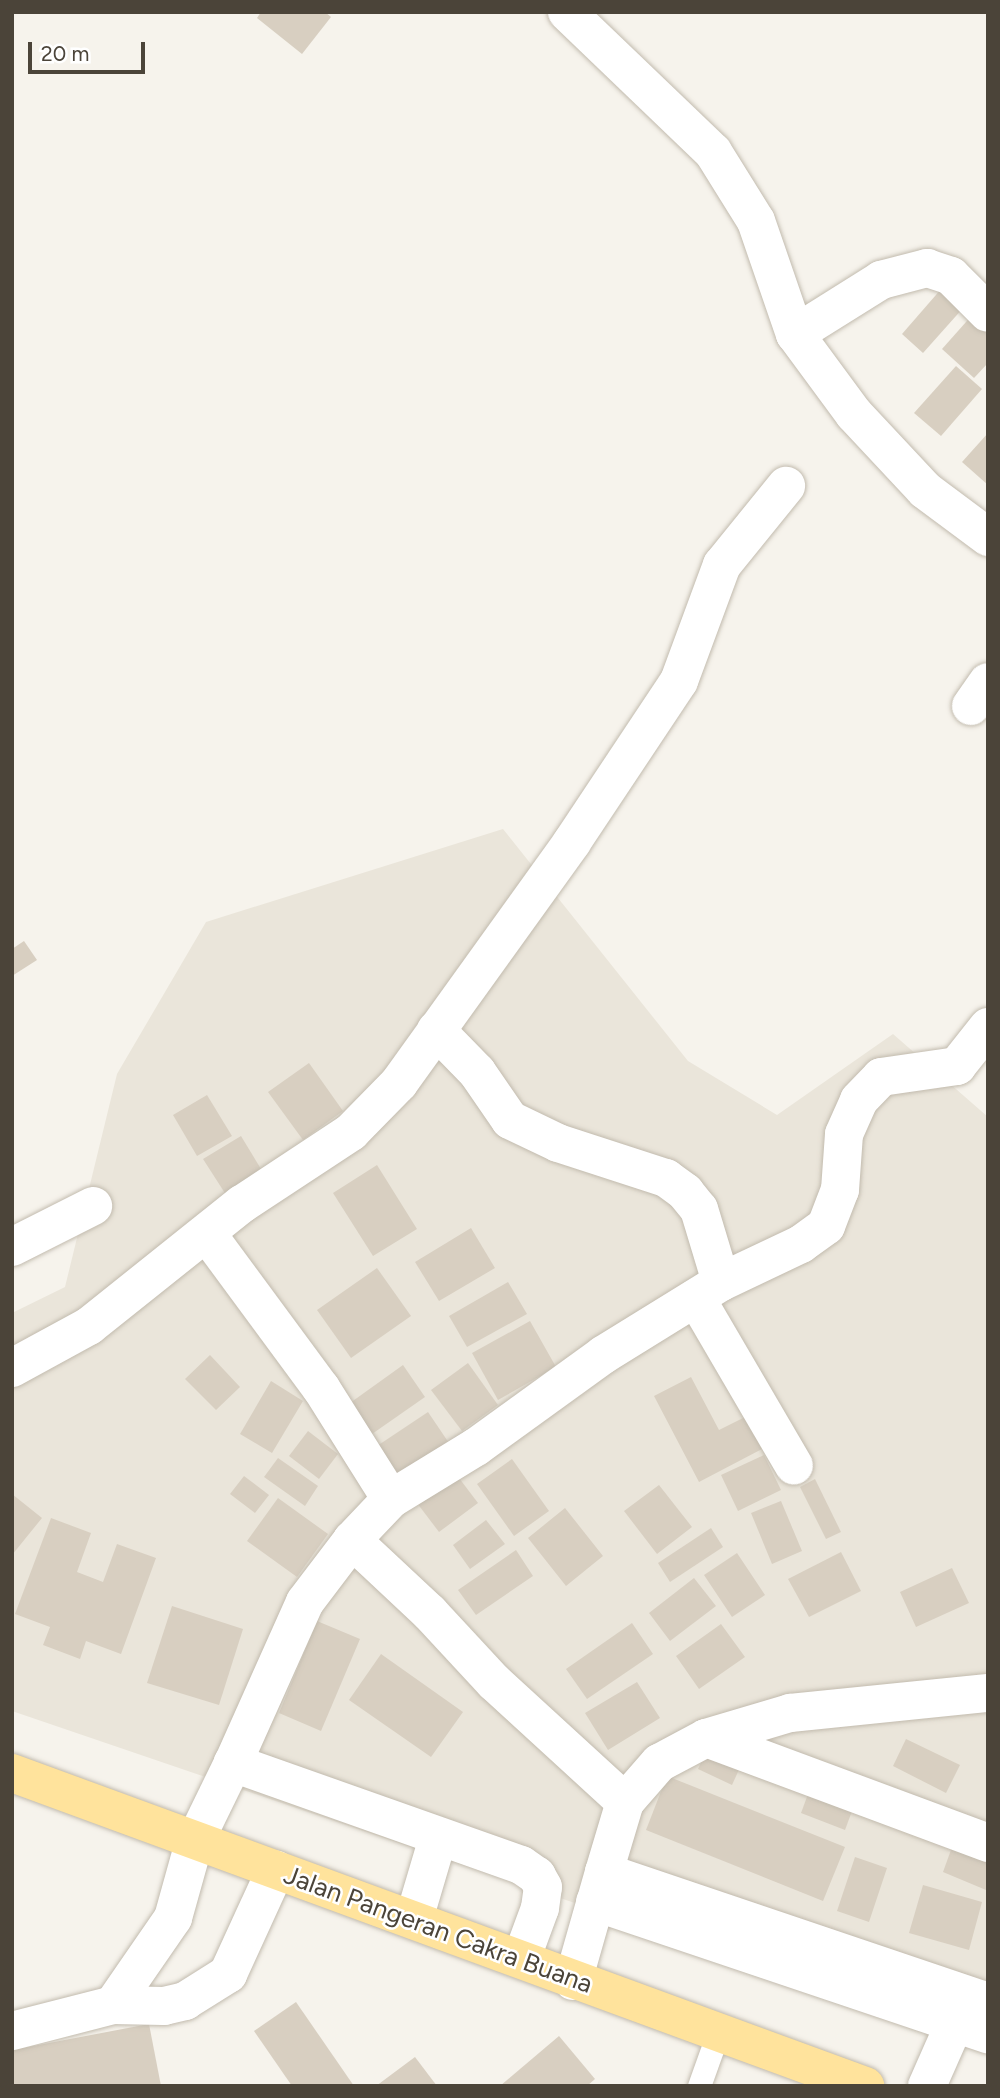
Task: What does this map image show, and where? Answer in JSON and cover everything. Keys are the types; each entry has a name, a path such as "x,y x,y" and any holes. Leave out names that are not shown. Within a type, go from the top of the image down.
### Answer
{"main road":[{"name":"Jalan Pangeran Cakra Buana","path":"12,1773 191,1855 414,1919 523,1957 573,1981 707,2062 865,2086"}],"street":[{"path":"567,12 713,152 756,221 795,334 853,414 925,490 988,537"},
{"path":"795,334 881,280 927,268 951,276 988,313"},
{"path":"12,1368 89,1326 208,1235 242,1204 351,1132 399,1083 572,842 679,681 722,565 786,486"},
{"path":"113,2005 173,1918 191,1855 305,1602 352,1540 391,1499 476,1447 603,1355 709,1290 826,1226 840,1190 844,1134 859,1100 881,1077 957,1066 988,1027"},
{"path":"436,1030 477,1072 510,1121 558,1143 666,1178 685,1192 699,1209 708,1232 709,1290 794,1466"},
{"path":"14,1241 93,1206"},
{"path":"208,1235 321,1388 391,1499"},
{"path":"352,1540 430,1612 494,1682 625,1802"},
{"path":"573,1981 625,1802 659,1763 706,1738 790,1713 988,1693"},
{"path":"706,1738 988,1843"},
{"path":"233,1763 438,1838 521,1865 537,1876 543,1887 540,1908 523,1957"},
{"path":"414,1919 438,1838"},
{"path":"12,2031 113,2005 164,2006 185,2001 228,1974 248,1937 271,1880"},
{"path":"600,1887 975,2014 927,2086"}],"shaded area":[{"path":"503,829 688,1061 777,1115 893,1034 988,1117 988,2044 12,1711 12,1313 65,1287 117,1074 206,922"}],"building":[{"path":"261,12 325,12 331,17 302,54 257,18"},
{"path":"942,288 964,307 923,353 902,334"},
{"path":"974,313 988,325 988,363 974,378 942,349"},
{"path":"956,366 982,389 941,436 914,413"},
{"path":"988,433 988,485 962,462"},
{"path":"24,941 37,960 12,976 12,949"},
{"path":"309,1063 343,1111 303,1140 268,1092"},
{"path":"207,1095 232,1136 197,1156 173,1115"},
{"path":"241,1136 267,1179 230,1201 203,1159"},
{"path":"377,1165 417,1229 373,1256 333,1193"},
{"path":"471,1228 495,1268 439,1301 415,1262"},
{"path":"377,1268 411,1316 351,1358 317,1310"},
{"path":"508,1282 527,1314 467,1347 449,1316"},
{"path":"530,1321 556,1367 498,1400 472,1353"},
{"path":"210,1355 240,1387 216,1410 185,1379"},
{"path":"468,1363 498,1405 462,1431 431,1390"},
{"path":"403,1365 425,1397 372,1434 350,1403"},
{"path":"691,1377 719,1430 745,1417 762,1449 699,1482 654,1396"},
{"path":"271,1381 303,1401 272,1453 240,1434"},
{"path":"428,1412 451,1446 394,1484 371,1450"},
{"path":"308,1431 338,1454 319,1479 289,1456"},
{"path":"764,1455 781,1490 738,1511 721,1475"},
{"path":"278,1458 318,1486 305,1506 264,1477"},
{"path":"512,1459 549,1511 514,1536 477,1484"},
{"path":"456,1474 478,1503 439,1532 417,1503"},
{"path":"244,1476 269,1495 255,1513 230,1494"},
{"path":"815,1479 841,1532 826,1539 800,1487"},
{"path":"659,1485 692,1527 657,1554 624,1511"},
{"path":"12,1494 42,1518 12,1555"},
{"path":"278,1498 328,1534 297,1577 247,1541"},
{"path":"781,1501 802,1551 772,1564 751,1513"},
{"path":"565,1508 603,1556 566,1586 528,1538"},
{"path":"51,1518 91,1533 77,1572 103,1582 117,1544 156,1558 121,1654 86,1641 80,1659 43,1645 50,1627 15,1614"},
{"path":"486,1520 505,1544 470,1569 453,1545"},
{"path":"711,1528 723,1547 670,1582 658,1563"},
{"path":"516,1550 533,1576 476,1615 458,1590"},
{"path":"841,1552 861,1591 809,1617 788,1579"},
{"path":"737,1553 765,1595 732,1617 704,1575"},
{"path":"952,1568 969,1603 916,1627 900,1592"},
{"path":"694,1578 716,1606 670,1641 649,1613"},
{"path":"172,1606 243,1629 219,1705 147,1683"},
{"path":"317,1621 360,1639 321,1731 279,1713"},
{"path":"632,1623 653,1654 587,1699 566,1669"},
{"path":"721,1624 745,1657 699,1689 676,1656"},
{"path":"381,1654 463,1712 431,1757 349,1700"},
{"path":"637,1682 660,1718 608,1750 585,1713"},
{"path":"906,1739 960,1765 946,1793 893,1766"},
{"path":"708,1747 742,1763 732,1785 698,1769"},
{"path":"667,1776 845,1847 823,1901 646,1830"},
{"path":"811,1786 855,1803 845,1830 801,1813"},
{"path":"956,1836 988,1849 986,1890 943,1872"},
{"path":"855,1857 887,1868 869,1922 837,1911"},
{"path":"923,1885 982,1902 969,1950 909,1933"},
{"path":"296,2002 354,2086 292,2086 254,2031"},
{"path":"149,2024 161,2086 12,2086 12,2050"},
{"path":"559,2036 595,2079 587,2086 500,2086"},
{"path":"415,2057 437,2086 376,2086"}]}
